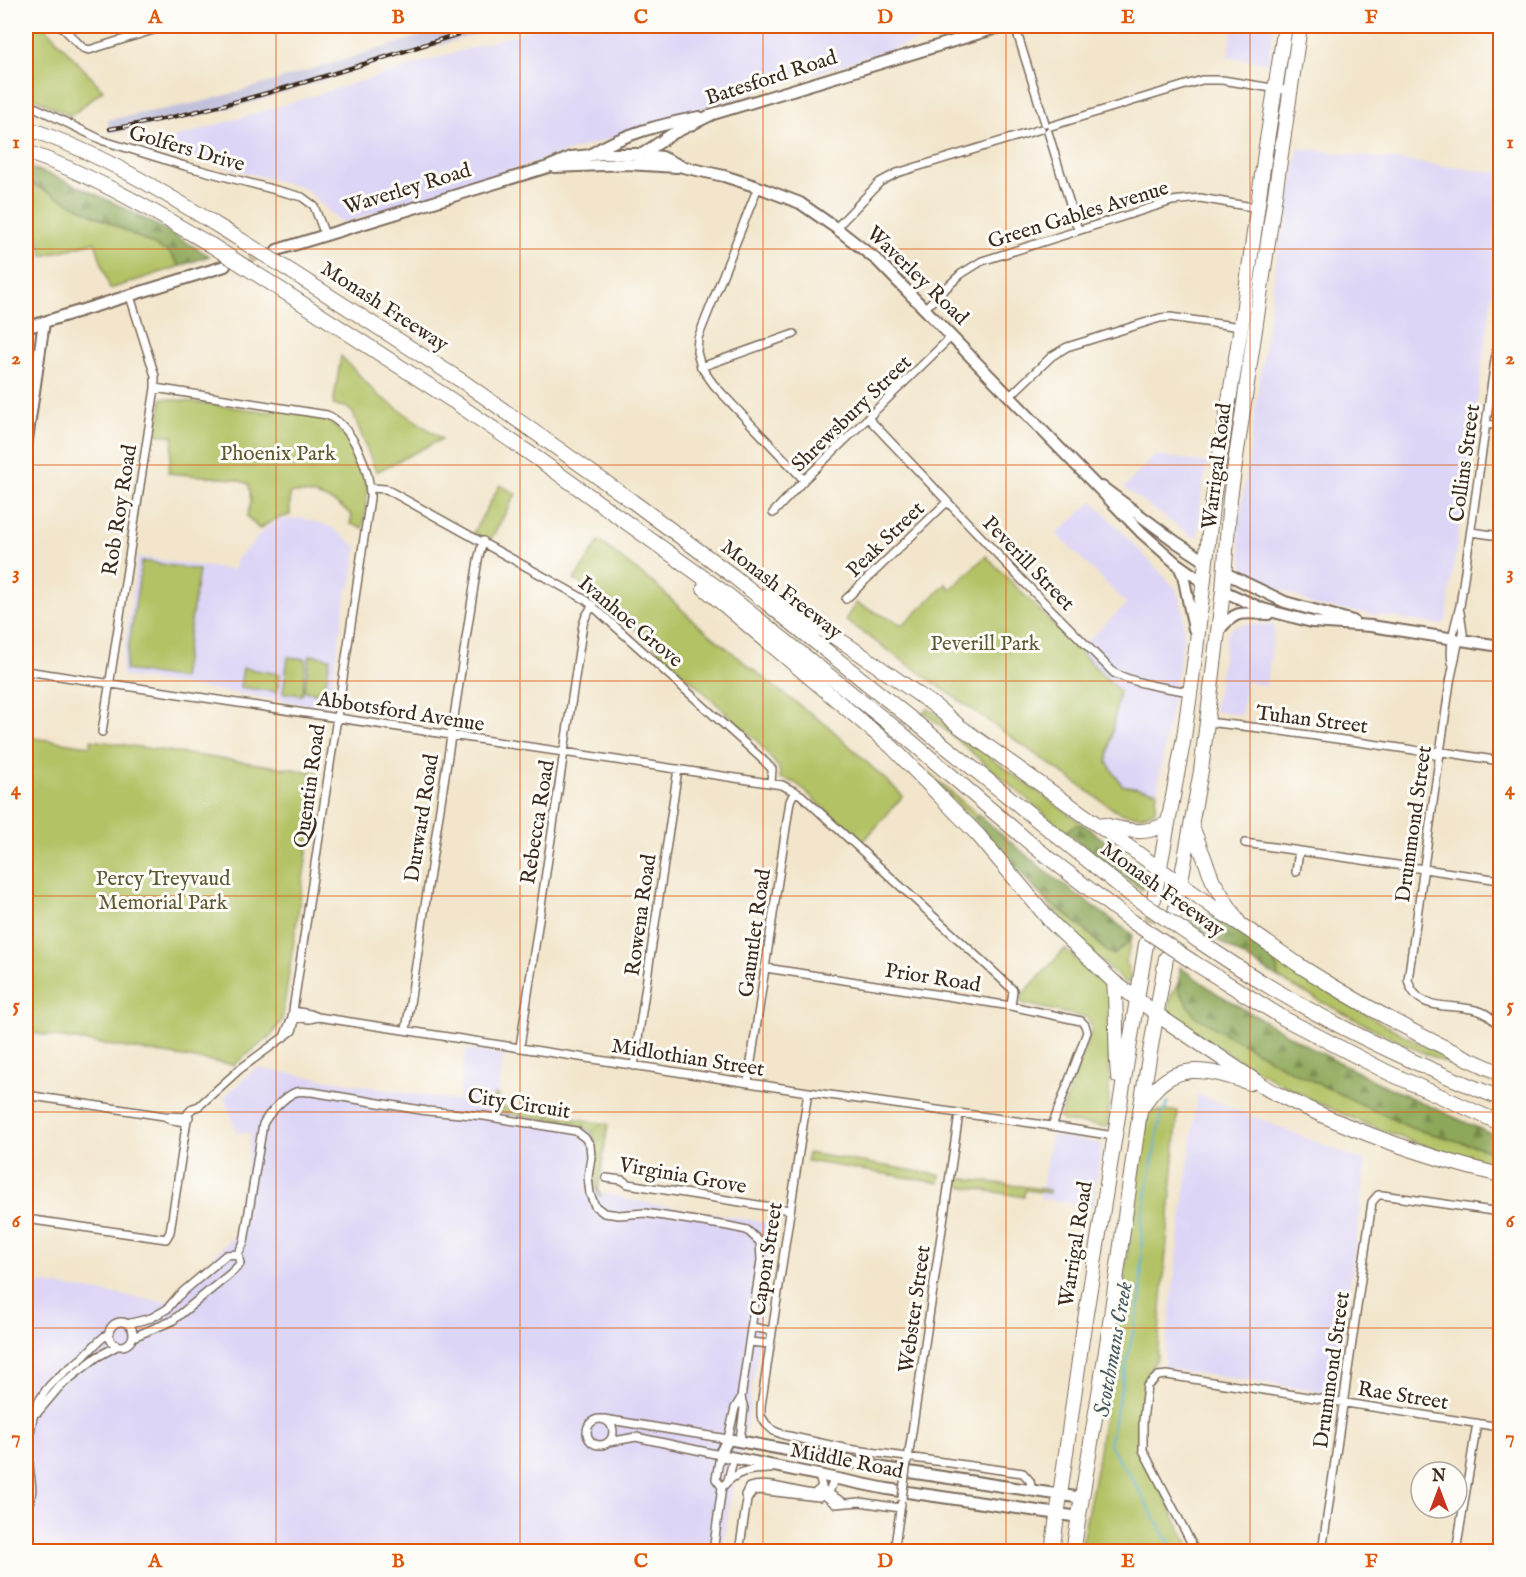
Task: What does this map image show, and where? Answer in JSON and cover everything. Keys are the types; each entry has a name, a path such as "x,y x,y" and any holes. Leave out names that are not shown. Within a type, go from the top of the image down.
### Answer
{"highway":[{"name":"Warrigal Road","path":"1154,899 1190,692 1213,498 1242,327 1274,88 1285,26"},
{"name":"Warrigal Road","path":"1175,913 1201,771 1219,630 1230,498 1300,26"},
{"name":"Monash Freeway","path":"26,128 75,146 126,170 292,272 465,383 632,501 733,576 1131,895 1197,940 1271,988 1340,1024 1403,1056 1500,1098"},
{"name":"Monash Freeway","path":"26,152 64,166 109,187 211,245 453,401 729,596 838,682 1036,848 1127,918 1193,962 1285,1019 1387,1072 1500,1123"},
{"path":"661,547 712,595 892,747 972,828 1052,923 1114,982 1269,1090"},
{"name":"Waverley Road","path":"1205,561 1225,573"},
{"path":"733,576 791,608 849,646 1220,912 1303,967 1431,1040 1500,1073"},
{"name":"Waverley Road","path":"1203,582 1223,591"},
{"path":"1098,824 1134,832 1155,830 1168,824"},
{"path":"1165,841 1178,842 1190,831 1213,881 1239,923"},
{"name":"Warrigal Road","path":"1052,1551 1079,1355 1119,1098 1146,944"},
{"name":"Warrigal Road","path":"1072,1551 1106,1351 1140,1111 1166,958"},
{"path":"1114,982 1116,1007 1114,1039 1119,1098"},
{"path":"1140,1111 1149,1096 1161,1083 1188,1072 1206,1070 1269,1090 1330,1119 1388,1142 1500,1175"}],"main road":[{"name":"Batesford Road","path":"627,164 672,134 713,114 1003,26"},
{"path":"590,155 612,141 674,122 713,114"},
{"name":"Waverley Road","path":"277,250 549,167 571,158 590,155 642,154 662,158 800,203 878,261 1142,533 1176,563 1203,582"},
{"name":"Waverley Road","path":"549,167 627,164 683,166"},
{"path":"26,328 225,266"},
{"path":"26,447 44,322"},
{"name":"Waverley Road","path":"1085,475 1205,561"},
{"path":"1176,563 1183,575 1193,619 1196,650"},
{"name":"Waverley Road","path":"1225,573 1285,602 1371,626"},
{"name":"Waverley Road","path":"1223,591 1263,609 1286,616 1333,625 1371,626 1500,646"},
{"path":"1219,630 1237,614 1286,616"},
{"name":"Middle Road","path":"728,1439 889,1469 1082,1498"},
{"name":"City Circuit","path":"720,1455 728,1439"},
{"name":"City Circuit","path":"734,1457 740,1440"},
{"name":"Middle Road","path":"720,1455 834,1479 1079,1517"}],"street":[{"path":"61,26 83,48 89,50 166,26"},
{"path":"1015,26 1078,230"},
{"path":"836,228 880,182 897,173 1202,80 1222,80 1291,91"},
{"name":"Golfers Drive","path":"26,103 104,141 185,166 302,197 314,206 325,235"},
{"path":"758,188 698,338 697,352 700,367 714,385 804,480"},
{"name":"Green Gables Avenue","path":"926,308 961,274 982,261 1078,230 1189,198 1258,207"},
{"name":"Rob Roy Road","path":"102,732 155,388 155,376 130,296"},
{"path":"1010,396 1052,356 1067,347 1160,318 1170,317 1242,327"},
{"name":"Collins Street","path":"1458,639 1460,606 1500,325"},
{"path":"700,367 794,334"},
{"name":"Shrewsbury Street","path":"773,513 952,336"},
{"path":"155,388 322,413 333,417 350,434 366,470 370,488"},
{"name":"Peverill Street","path":"868,418 1114,673 1165,688 1190,692"},
{"path":"1486,424 1500,426"},
{"name":"Ivanhoe Grove","path":"370,488 386,489 577,593 762,759 772,769 771,783"},
{"name":"Quentin Road","path":"188,1119 188,1113 193,1108 199,1106 240,1070 284,1037 292,1014 370,488"},
{"name":"Peak Street","path":"846,599 947,502"},
{"path":"1471,532 1500,536"},
{"name":"Durward Road","path":"406,1030 483,542"},
{"name":"Rebecca Road","path":"520,1047 583,624 593,605"},
{"name":"Collins Street","path":"1458,639 1460,606"},
{"name":"Drummond Street","path":"1458,639 1450,654 1452,665 1408,969 1410,987 1417,997 1425,1002 1483,1012 1500,1027"},
{"name":"Abbotsford Avenue","path":"26,671 771,783"},
{"name":"Tuhan Street","path":"1207,723 1260,728 1435,755 1440,753 1500,761"},
{"name":"Rowena Road","path":"634,1065 678,769"},
{"path":"771,783 795,791 994,972 1012,990 1011,1006"},
{"name":"Gauntlet Road","path":"748,1082 790,801 795,791"},
{"path":"1245,843 1500,879"},
{"path":"1296,872 1299,851"},
{"name":"Prior Road","path":"766,968 1011,1006 1081,1021 1087,1032 1052,1126"},
{"name":"Midlothian Street","path":"292,1014 309,1019 318,1017 1114,1136"},
{"name":"City Circuit","path":"133,1336 178,1317 240,1264 238,1254 244,1242 262,1124 268,1114 292,1094 312,1092 427,1111 484,1116 559,1127 580,1133 587,1141 590,1148 588,1177 591,1198 595,1206 604,1213 652,1214 728,1226 751,1232 760,1242 762,1252 741,1398 735,1408 728,1439"},
{"name":"Capon Street","path":"770,1429 762,1418 760,1409 808,1092"},
{"path":"26,1095 164,1116 172,1120 188,1119 170,1232 166,1239 26,1219"},
{"name":"Webster Street","path":"894,1551 959,1114"},
{"name":"Virginia Grove","path":"606,1178 622,1180 628,1184 790,1210"},
{"name":"Drummond Street","path":"1322,1551 1372,1202 1378,1195 1500,1212"},
{"path":"26,1473 38,1402 48,1387 108,1335 116,1323 127,1324 162,1313 226,1255 238,1254"},
{"path":"33,1423 41,1408 60,1386 97,1357 117,1346 126,1346 133,1336 132,1329 127,1324"},
{"path":"752,1328 772,1331"},
{"path":"108,1335 111,1342 117,1346"},
{"path":"750,1342 770,1344"},
{"name":"Rae Street","path":"1196,1551 1143,1450 1143,1421 1147,1386 1158,1376 1173,1376 1500,1426"},
{"name":"City Circuit","path":"740,1440 744,1408 741,1398"},
{"path":"597,1419 604,1419 611,1424 612,1437 609,1442 602,1445 596,1444 589,1440 587,1434 590,1423 597,1419"},
{"name":"Middle Road","path":"604,1419 728,1439"},
{"path":"1456,1551 1477,1423"},
{"name":"Middle Road","path":"770,1429 780,1434 821,1444 907,1460 1023,1473 1030,1481 1032,1492"},
{"name":"Middle Road","path":"609,1442 636,1437 720,1455"},
{"name":"City Circuit","path":"720,1455 716,1479 722,1487 728,1480 734,1457"},
{"path":"26,1508 32,1492 29,1465"},
{"path":"728,1480 747,1470 783,1468"},
{"path":"819,1476 824,1492 845,1503 860,1502 900,1508"},
{"path":"739,1551 747,1500 752,1492 758,1490 813,1498 824,1492 834,1479"},
{"path":"713,1551 722,1487"}],"shaded area":[{"path":"454,26 502,26 250,103 203,115 110,133 108,120 201,102"},
{"path":"543,26 965,26 342,223 304,188 148,146"},
{"path":"1236,26 1274,26 1268,63 1228,57 1233,27 1236,28"},
{"path":"1298,148 1500,173 1500,239 1446,620 1442,625 1317,606 1244,572 1238,531 1280,238 1286,227"},
{"path":"1155,455 1208,463 1202,490 1198,535 1194,538 1124,488"},
{"path":"1093,501 1176,589 1183,610 1184,633 1157,791 1122,785 1107,762 1119,691 1078,649 1127,604 1057,534"},
{"path":"303,518 331,527 357,547 351,588 347,588 329,704 325,707 123,676 121,672 138,557 234,570 236,560 261,532 278,520"},
{"path":"1275,625 1266,686 1246,681 1241,715 1214,711 1227,633 1235,626"},
{"path":"466,1049 504,1055 496,1106 608,1124 599,1193 775,1224 759,1326 759,1345 750,1397 751,1405 731,1495 722,1551 26,1550 26,1281 167,1302 237,1233 251,1133 237,1133 224,1097 256,1068 458,1101"},
{"path":"1197,1094 1366,1162 1336,1394 1163,1368"},
{"path":"1051,1135 1102,1144 1092,1208 1040,1198"}],"green space":[{"path":"26,26 44,26 103,90 71,116 26,94"},
{"path":"26,166 73,184 120,206 209,256 180,266 170,253 26,181"},
{"path":"26,181 170,253 180,266 110,289 95,242 43,256 26,203"},
{"path":"341,356 378,395 442,439 376,472 353,413 346,407 333,405"},
{"name":"Phoenix Park","path":"162,398 270,412 272,408 325,416 345,437 368,487 363,528 350,524 352,516 332,501 315,495 290,493 290,515 273,520 259,529 247,516 251,502 249,484 234,479 168,473 174,436 156,434"},
{"path":"500,485 516,494 490,541 473,533"},
{"path":"599,541 657,586 696,623 776,688 828,726 903,796 862,843 796,783 780,778 779,768 757,741 608,604 574,580"},
{"name":"Peverill Park","path":"986,556 1119,691 1107,762 1122,785 1157,791 1155,811 1140,816 1119,813 845,620 856,603 903,625 946,584 951,589"},
{"path":"142,561 199,570 182,679 125,670"},
{"path":"310,655 330,658 324,694 304,691"},
{"path":"288,657 306,659 302,695 283,693"},
{"path":"243,668 280,674 277,692 240,687"},
{"path":"928,709 956,733 1084,825 1075,825 1066,832 924,712"},
{"name":"Percy Treyvaud Memorial Park","path":"26,737 90,746 91,740 319,773 282,1020 272,1035 234,1065 26,1032"},
{"path":"929,773 978,815 974,820 928,775"},
{"path":"978,815 1049,874 1133,935 1131,940 1114,955 1107,952 1064,912 1043,898 974,820"},
{"path":"1075,825 1084,825 1134,863 1143,872 1146,883 1142,890 1066,832"},
{"path":"1043,898 1114,955 1131,940 1126,962 1130,975 1129,983 1125,983 1079,940"},
{"path":"1195,910 1219,918 1268,953 1277,967 1278,978 1190,923 1189,914"},
{"path":"1065,949 1105,986 1110,994 1107,1127 1062,1121 1060,1118 1092,1029 1088,1018 1021,1002 1020,997"},
{"path":"1268,953 1382,1023 1500,1082 1500,1085 1481,1079 1405,1044 1278,978 1277,967"},
{"path":"1180,967 1218,994 1311,1048 1377,1082 1500,1138 1500,1153 1411,1128 1286,1068 1195,1016 1179,991"},
{"path":"1178,984 1179,991 1195,1016 1286,1068 1411,1128 1500,1153 1500,1170 1419,1144 1344,1115 1241,1061 1168,1014 1171,995"},
{"path":"494,1094 498,1095 496,1106 608,1124 598,1192 601,1197 597,1191 595,1184 596,1148 591,1131 574,1124 491,1111"},
{"path":"1148,1111 1178,1111 1157,1357 1144,1382 1138,1445 1192,1551 1080,1552 1096,1470"},
{"path":"808,1153 940,1175 939,1183 807,1161"},
{"path":"959,1178 1049,1190 1049,1193 1025,1190 1024,1197 958,1186"}],"waterway":[{"name":"Scotchmans Creek","path":"1168,1102 1160,1120 1142,1219 1141,1295 1109,1445 1131,1477 1170,1544 1172,1552"}],"tunnel":[{"path":"235,263 268,253"},
{"path":"1146,942 1154,899"}],"railway":[{"path":"110,129 252,97 484,26"}]}
